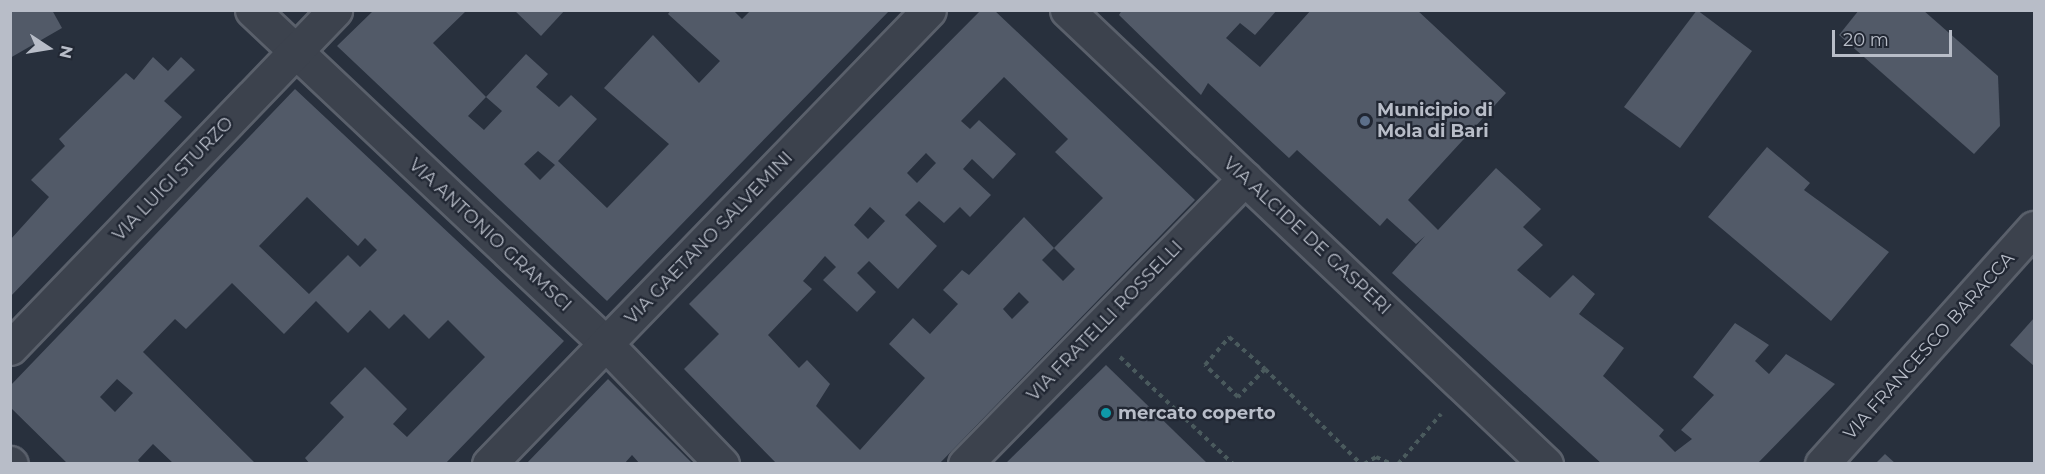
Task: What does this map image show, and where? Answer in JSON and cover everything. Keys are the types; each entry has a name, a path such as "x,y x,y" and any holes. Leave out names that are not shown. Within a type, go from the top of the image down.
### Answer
{"street":[{"name":"VIA ANTONIO GRAMSCI","path":"252,10 606,344 722,464"},
{"name":"VIA LUIGI STURZO","path":"10,348 335,10"},
{"name":"VIA GAETANO SALVEMINI","path":"489,464 929,10"},
{"name":"VIA ALCIDE DE GASPERI","path":"1067,11 1546,464"},
{"name":"VIA FRATELLI ROSSELLI","path":"965,464 1245,178"},
{"name":"VIA FRANCESCO BARACCA","path":"1822,464 2034,228"}],"path":[{"path":"1095,333 1233,464"},
{"path":"1265,369 1238,397 1205,365 1229,337 1265,369 1362,464 1376,457 1392,464"},
{"path":"1398,464 1466,386"}],"building":[{"path":"10,10 52,10 62,28 10,58"},
{"path":"374,10 467,10 433,43 486,97 526,54 548,74 536,87 559,107 571,95 597,119 558,161 607,208 669,144 604,88 653,35 699,83 720,61 668,14 671,10 733,10 742,19 751,10 890,10 607,301 337,46","holes":["486,97 502,111 484,130 468,116","538,151 555,165 540,180 524,164"]},
{"path":"514,10 565,10 541,36"},
{"path":"981,10 994,10 1195,200 939,464 777,464 684,369 719,334 689,304","holes":["1004,77 1068,139 1055,152 1103,198 1054,248 1024,217 969,275 962,270 943,290 958,304 930,334 913,318 889,344 925,378 860,450 816,406 830,384 807,360 799,368 768,335 812,289 803,281 825,256 836,267 823,280 857,312 876,292 857,273 869,261 898,289 937,246 905,215 919,201 944,223 960,207 970,217 991,195 963,169 972,159 993,179 1016,154 979,120 970,129 961,121","926,153 936,163 917,183 907,173","870,207 885,221 868,239 854,225","1054,248 1075,269 1063,281 1042,260","1019,292 1029,302 1012,319 1003,309"]},
{"path":"1122,10 1277,10 1255,35 1240,23 1226,38 1260,67 1311,10 1417,10 1506,93 1408,200 1438,230 1496,168 1541,209 1523,227 1543,245 1517,270 1550,298 1573,275 1595,294 1579,314 1624,348 1603,376 1664,430 1659,436 1675,452 1692,439 1681,430 1714,395 1693,377 1735,323 1769,345 1755,361 1769,374 1786,354 1835,384 1757,464 1602,464 1392,273 1425,236 1416,244 1387,218 1380,226 1297,150 1289,158 1208,83 1201,95 1119,15"},
{"path":"1697,10 1752,51 1680,148 1624,107"},
{"path":"1859,10 1923,10 1998,76 2000,126 1974,154 1839,35"},
{"path":"153,57 168,71 181,57 195,70 164,101 182,117 10,297 10,240 49,197 31,180 65,146 59,139 126,73 134,80"},
{"path":"295,89 564,341 445,464 310,464 305,458 344,417 330,403 365,367 407,409 393,424 407,437 485,357 448,320 429,339 404,314 389,329 370,310 348,333 316,301 284,334 232,283 186,329 175,319 143,352 256,464 174,464 153,444 138,460 141,464 68,464 10,407 10,386","holes":["307,197 358,246 365,238 377,250 360,267 348,255 309,294 259,246","117,379 133,393 115,412 100,397"]},
{"path":"1767,147 1810,183 1804,190 1889,252 1831,321 1708,217"},
{"path":"2034,318 2034,366 2010,345"},
{"name":"mercato coperto","path":"1106,365 1208,464 1005,464"},
{"path":"608,379 693,464 640,464 632,455 624,464 526,464"},
{"path":"1885,454 1896,464 1875,464"}],"place":[{"name":"Municipio di Mola di Bari","path":"1365,121"},
{"name":"mercato coperto","path":"1106,413"}]}
